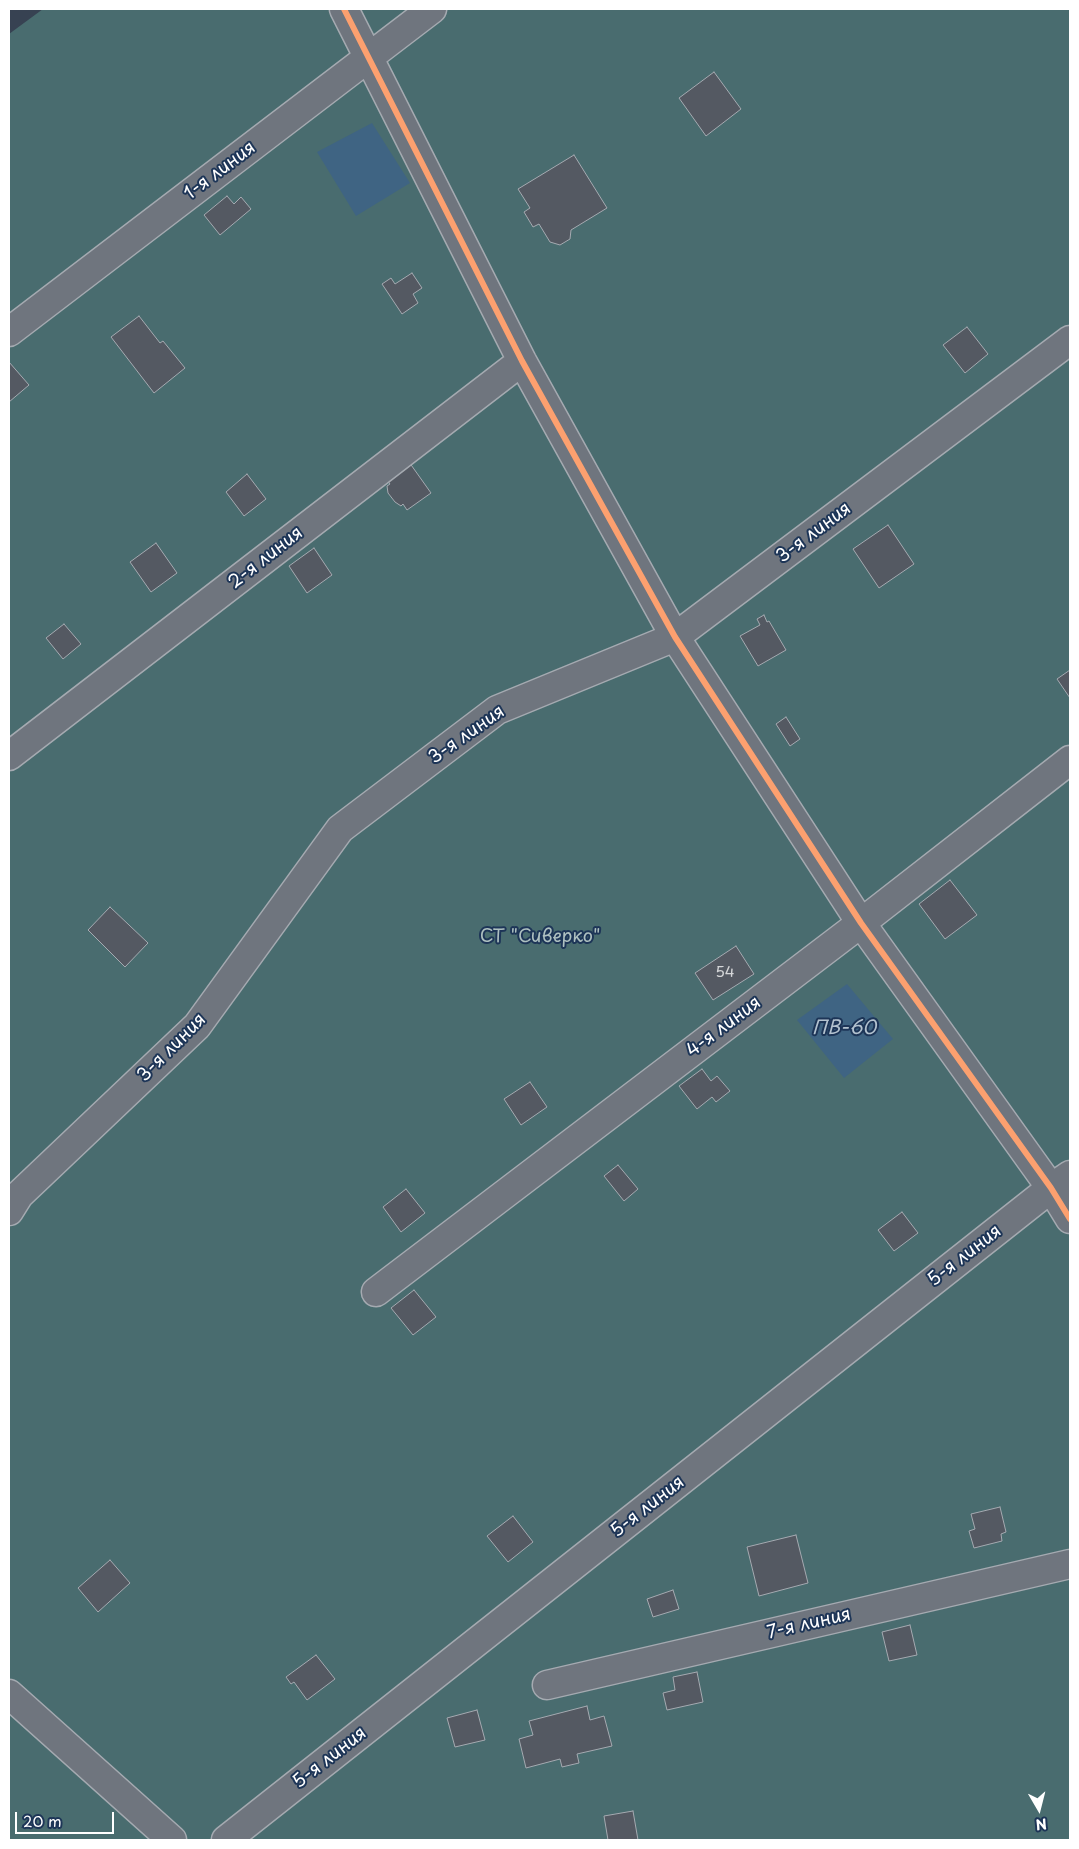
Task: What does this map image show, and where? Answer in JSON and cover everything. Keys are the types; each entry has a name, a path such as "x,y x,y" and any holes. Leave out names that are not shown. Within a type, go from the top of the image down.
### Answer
{"street":[{"path":"344,9 522,361 675,637 861,923 1060,1181 1070,1219"},
{"name":"1-я линия","path":"9,332 432,9"},
{"name":"3-я линия","path":"9,1211 19,1195 197,1026 340,829 497,710 675,637 1070,340"},
{"name":"2-я линия","path":"9,756 522,361"},
{"name":"4-я линия","path":"376,1292 861,923 1070,760"},
{"name":"5-я линия","path":"226,1840 1060,1181"},
{"name":"7-я линия","path":"547,1685 1070,1564"},
{"path":"9,1694 172,1840"}],"green space":[{"name":"СТ \"Сиверко\"","path":"43,9 1070,9 1070,1840 9,1840 9,34"}],"water":[{"path":"372,123 410,183 356,216 317,152"},
{"name":"ПВ-60","path":"847,984 893,1039 844,1078 797,1020"}],"building":[{"path":"714,72 741,109 706,136 679,98"},
{"path":"574,155 607,208 571,230 570,239 560,245 550,242 539,224 533,227 524,212 530,208 518,189"},
{"path":"227,196 234,204 241,197 251,209 220,235 204,215"},
{"path":"412,273 422,288 413,294 418,303 402,314 382,284 391,278 395,284"},
{"path":"139,316 160,343 163,341 185,368 154,393 111,337"},
{"path":"967,327 988,354 965,373 943,345"},
{"path":"9,362 29,385 9,402"},
{"path":"409,462 431,493 407,510 403,504 401,506 395,502 388,493 387,486 390,484 386,479"},
{"path":"247,474 266,499 244,516 226,492"},
{"path":"888,525 914,564 879,588 853,549"},
{"path":"156,543 177,573 151,592 130,562"},
{"path":"314,548 332,575 307,593 289,566"},
{"path":"764,615 786,650 758,666 740,636 760,625 757,619"},
{"path":"64,624 81,644 63,659 46,638"},
{"path":"1070,670 1070,698 1057,679"},
{"path":"786,717 800,739 790,746 776,724"},
{"path":"950,880 977,915 945,939 919,904"},
{"path":"110,907 148,943 125,967 88,930"},
{"path":"736,946 754,974 713,1000 695,973"},
{"path":"702,1069 711,1081 717,1076 730,1091 716,1102 712,1097 697,1109 679,1086"},
{"path":"530,1082 547,1107 521,1125 504,1099"},
{"path":"618,1165 638,1189 624,1201 604,1176"},
{"path":"406,1189 425,1213 401,1232 383,1207"},
{"path":"902,1212 918,1233 894,1251 878,1230"},
{"path":"414,1290 436,1317 413,1335 391,1308"},
{"path":"1000,1507 1006,1532 1001,1534 1002,1541 974,1548 969,1531 975,1529 971,1514"},
{"path":"513,1516 533,1542 508,1562 487,1536"},
{"path":"796,1535 808,1583 759,1596 747,1547"},
{"path":"110,1560 130,1583 98,1612 78,1588"},
{"path":"673,1590 679,1609 653,1617 647,1599"},
{"path":"910,1625 917,1655 889,1661 882,1632"},
{"path":"316,1655 335,1679 307,1700 294,1682 291,1684 286,1677"},
{"path":"697,1672 703,1702 667,1710 663,1693 675,1690 673,1677"},
{"path":"587,1706 590,1720 604,1716 612,1746 577,1754 579,1763 562,1767 560,1759 526,1768 519,1739 533,1735 529,1721"},
{"path":"477,1710 485,1740 455,1747 447,1718"},
{"path":"633,1811 638,1840 608,1840 604,1816"}],"cycle path":[{"path":"344,9 522,361 675,637 861,923 1051,1188 1070,1219"}]}
